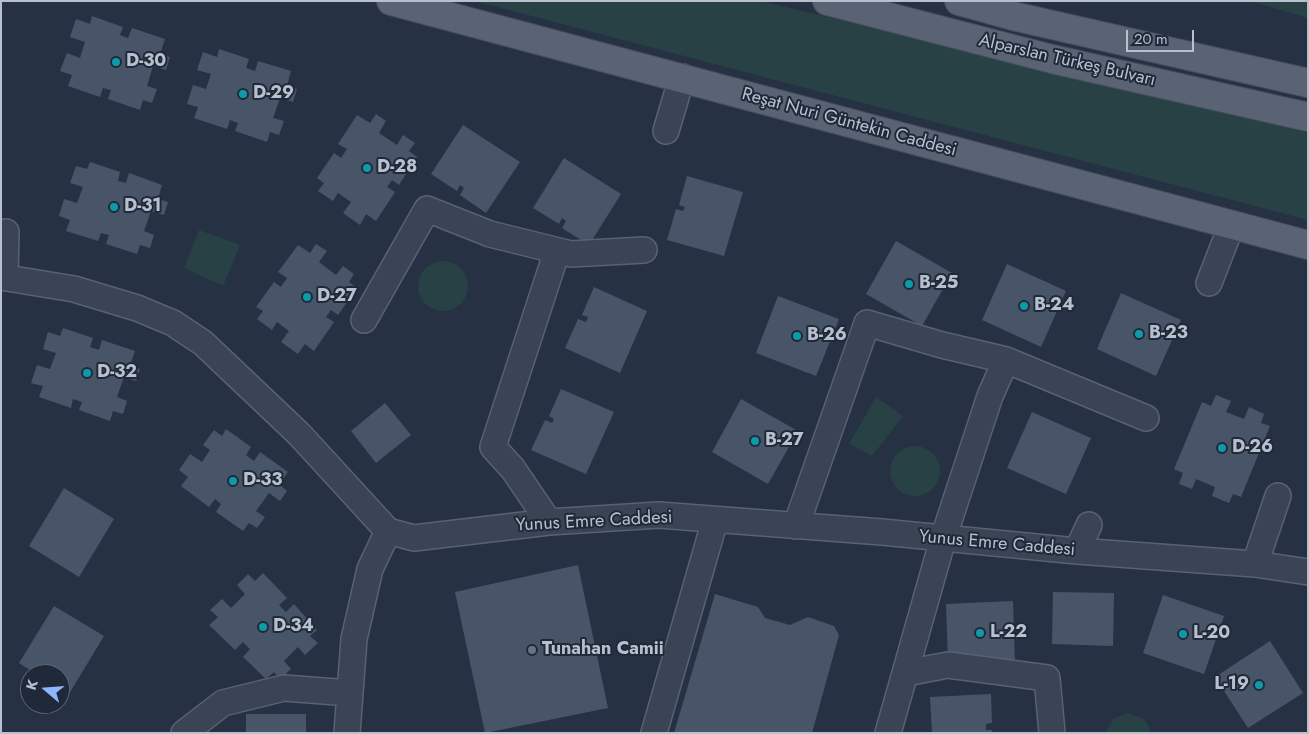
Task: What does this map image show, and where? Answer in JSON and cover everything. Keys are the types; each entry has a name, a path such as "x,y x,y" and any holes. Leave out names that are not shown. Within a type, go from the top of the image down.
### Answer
{"main road":[{"name":"Reşat Nuri Güntekin Caddesi","path":"390,1 682,77 1308,245"},
{"name":"Alparslan Türkeş Bulvarı","path":"827,1 1052,59 1308,117"},
{"name":"Alparslan Türkeş Bulvarı","path":"959,1 1022,18 1308,83"}],"street":[{"path":"666,131 682,77"},
{"path":"364,320 427,208 490,234 571,254 644,250"},
{"path":"1209,283 1232,224"},
{"path":"6,232 3,277 74,289 137,308 173,323 203,343 299,434 388,531 370,569 354,639 347,733"},
{"path":"549,522 513,469 493,447 556,251"},
{"path":"796,526 867,323 942,345 1006,360 1146,418"},
{"path":"888,733 943,540 990,396 1006,360"},
{"path":"1255,564 1278,496"},
{"name":"Yunus Emre Caddesi","path":"388,531 414,538 549,522 659,515 882,532 943,540 1077,552 1255,564 1308,572"},
{"path":"654,733 715,520"},
{"path":"1077,552 1089,525"},
{"path":"906,674 948,665 1047,678 1052,733"},
{"path":"184,733 223,703 284,688 350,693"}],"green space":[{"path":"475,1 761,1 1308,133 1308,220"},
{"path":"1251,1 1308,1 1308,18"},
{"path":"199,230 240,245 223,286 184,268"},
{"path":"448,261 461,268 467,276 467,296 461,304 453,310 438,311 425,304 419,296 418,281 425,268 433,262"},
{"path":"876,397 903,416 872,456 849,444"},
{"path":"910,446 920,446 933,453 940,466 940,476 933,489 920,496 910,496 901,492 894,485 890,476 890,466 894,457 901,450"},
{"path":"1127,713 1142,718 1147,723 1151,733 1105,733 1113,719"}],"building":[{"name":"D-30","path":"92,16 123,27 120,35 128,38 132,28 165,39 160,54 170,57 166,70 153,66 147,86 157,89 152,103 143,100 140,110 108,99 111,90 103,88 100,97 68,86 72,75 60,71 67,53 80,58 85,42 70,37 76,19 90,24"},
{"name":"D-29","path":"219,49 249,59 246,68 255,71 258,61 291,71 287,86 297,89 293,102 280,98 273,118 284,121 279,135 270,132 267,142 235,131 238,123 230,120 227,129 194,118 198,107 187,104 193,85 206,89 211,74 197,70 203,52 217,57"},
{"name":"D-28","path":"376,114 386,121 379,133 397,145 403,135 415,143 409,151 417,157 399,185 392,180 387,187 395,192 376,221 366,214 360,225 343,213 351,202 338,193 333,201 318,191 324,183 317,178 334,153 341,158 347,149 338,144 357,115 370,123"},
{"path":"463,125 520,162 486,213 460,195 464,188 460,185 457,191 431,174"},
{"path":"564,158 621,194 589,245 562,228 566,221 562,218 559,224 533,208"},
{"name":"D-31","path":"90,162 120,172 118,181 126,183 129,173 162,185 158,199 168,202 164,215 151,211 144,231 154,235 150,248 140,245 137,254 106,244 109,235 101,233 98,241 66,231 70,220 59,216 64,199 77,203 83,187 70,183 76,166 87,169"},
{"path":"687,176 743,192 724,256 667,240 676,209 683,211 685,207 679,205"},
{"name":"B-25","path":"896,241 952,273 922,326 866,294"},
{"name":"D-27","path":"316,244 327,251 319,262 336,275 343,266 354,274 349,282 357,288 338,315 331,310 326,317 334,322 314,351 305,344 298,354 281,342 289,331 277,322 272,330 257,319 263,311 256,307 274,282 281,287 287,278 278,272 298,245 310,253"},
{"name":"B-24","path":"1007,264 1066,291 1041,347 982,320"},
{"path":"594,287 647,311 620,373 565,348 578,319 586,322 588,317 582,315"},
{"name":"B-23","path":"1121,293 1181,320 1156,376 1097,349"},
{"name":"B-26","path":"778,296 839,319 816,376 756,353"},
{"name":"D-32","path":"63,328 93,338 90,347 99,350 102,340 135,351 130,365 140,369 136,381 124,377 117,397 127,401 123,414 113,411 110,421 79,410 82,402 73,399 71,408 39,397 43,386 31,383 37,365 50,369 56,353 43,349 48,332 60,336"},
{"path":"561,389 614,412 586,474 531,450 545,420 552,423 554,419 549,416"},
{"name":"D-26","path":"1216,395 1231,401 1226,412 1244,419 1249,407 1264,414 1261,423 1270,426 1241,497 1233,494 1229,503 1212,496 1215,487 1196,479 1192,489 1179,484 1183,473 1174,469 1202,402 1211,406"},
{"name":"B-27","path":"741,399 798,431 768,484 712,452"},
{"path":"385,403 411,435 376,463 351,431"},
{"path":"1032,412 1091,438 1066,494 1007,468"},
{"name":"D-33","path":"226,429 251,447 246,455 254,461 260,452 288,472 279,484 287,491 280,501 269,493 256,511 265,517 257,528 249,523 243,531 216,512 221,504 215,499 209,507 181,486 188,477 179,470 190,454 202,462 210,450 203,445 214,430 222,436"},
{"path":"64,488 114,519 79,577 29,546"},
{"name":"Tunahan Camii","path":"578,565 608,708 485,733 455,592"},
{"name":"D-34","path":"263,573 287,598 279,605 286,612 294,604 317,630 310,636 318,643 305,655 298,647 284,661 291,669 280,679 274,672 266,679 243,657 250,649 243,642 235,650 209,625 218,617 210,610 222,599 231,608 245,594 237,585 248,574 255,581"},
{"path":"1053,592 1114,593 1113,646 1052,644"},
{"path":"715,594 758,607 765,618 790,625 808,617 834,626 839,635 812,733 674,733"},
{"name":"L-20","path":"1163,595 1224,616 1204,674 1143,653"},
{"name":"L-22","path":"1013,601 1015,663 948,665 946,604"},
{"path":"54,606 104,636 70,692 70,664 19,663"},
{"name":"L-19","path":"1270,641 1303,693 1248,728 1215,677"},
{"path":"991,694 992,723 986,724 986,730 992,730 992,733 932,733 930,697"},
{"path":"246,714 306,714 306,733 246,733"}],"place":[{"name":"D-30","path":"116,62"},
{"name":"D-29","path":"243,94"},
{"name":"D-28","path":"367,168"},
{"name":"D-31","path":"114,207"},
{"name":"B-25","path":"909,284"},
{"name":"D-27","path":"307,297"},
{"name":"B-24","path":"1024,306"},
{"name":"B-23","path":"1139,334"},
{"name":"B-26","path":"797,336"},
{"name":"D-32","path":"87,373"},
{"name":"B-27","path":"755,441"},
{"name":"D-26","path":"1222,448"},
{"name":"D-33","path":"233,481"},
{"name":"D-34","path":"263,627"},
{"name":"L-22","path":"980,633"},
{"name":"L-20","path":"1183,634"},
{"name":"Tunahan Camii","path":"532,650"},
{"name":"L-19","path":"1259,685"}]}
